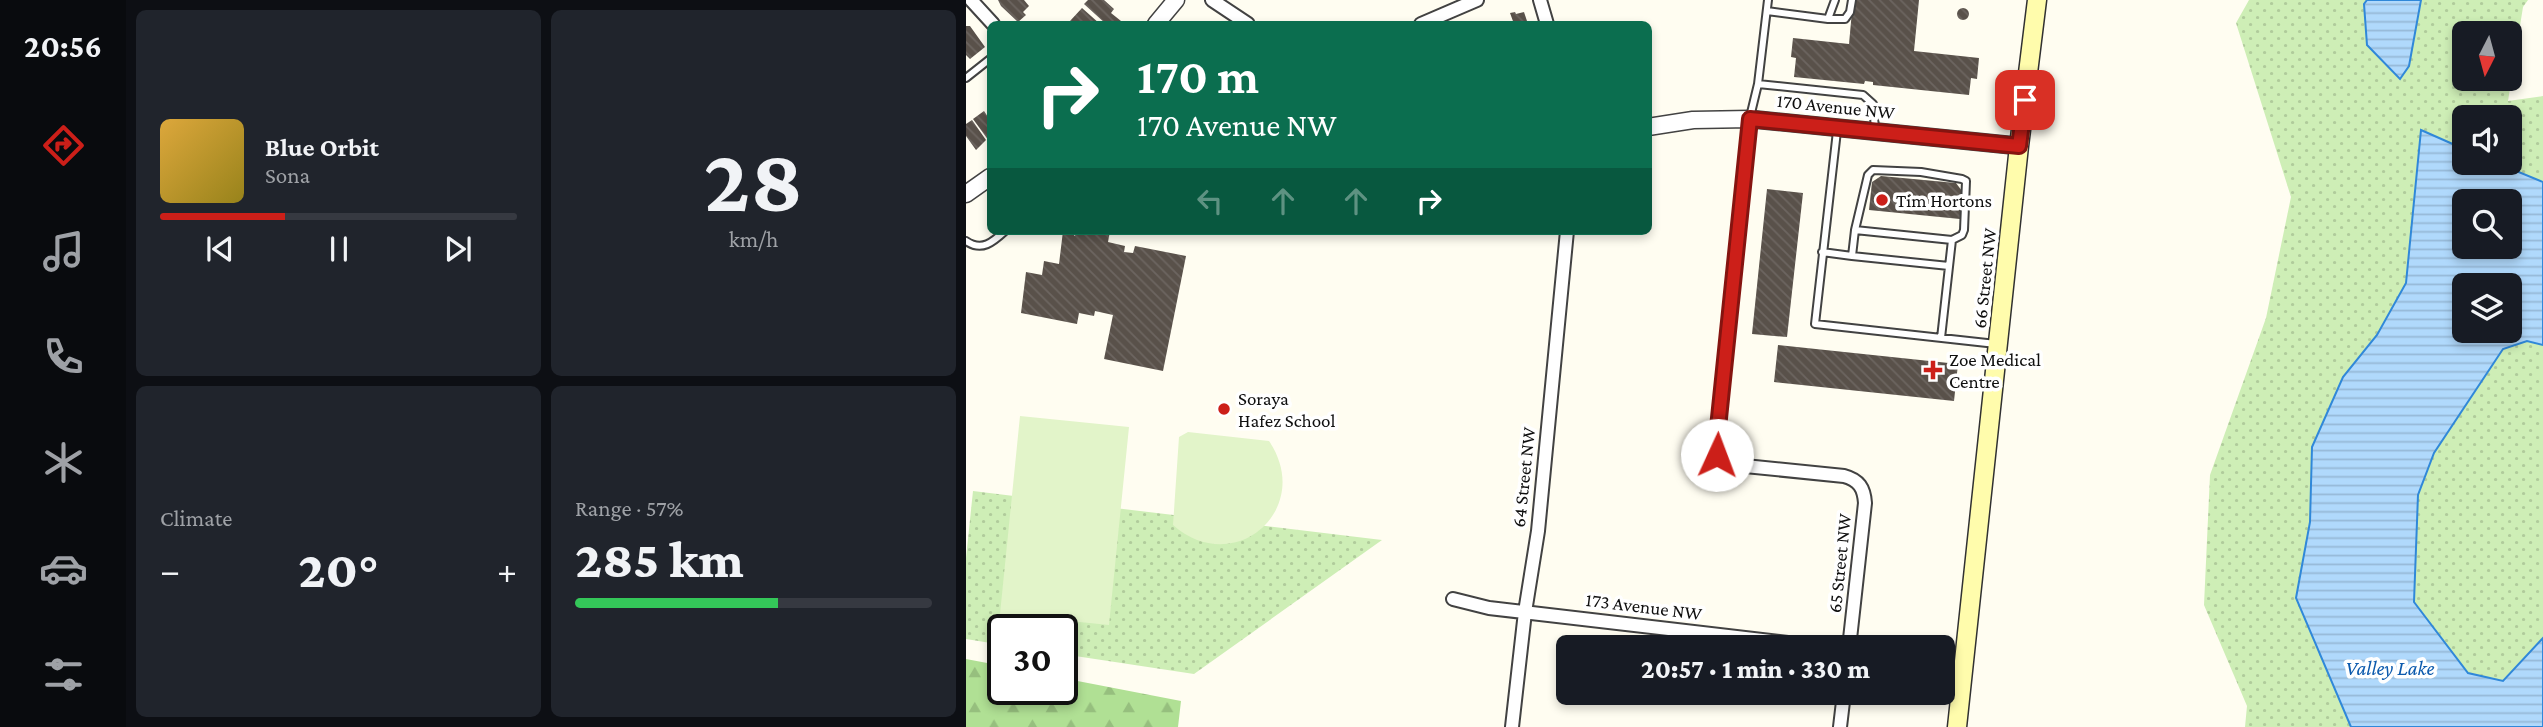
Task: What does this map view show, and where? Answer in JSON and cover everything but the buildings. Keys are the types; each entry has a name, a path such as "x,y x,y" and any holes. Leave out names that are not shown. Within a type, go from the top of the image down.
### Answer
{"main road":[{"name":"66 Street NW","path":"1957,727 2037,0"}],"street":[{"path":"971,0 990,21"},
{"path":"1158,21 1176,0"},
{"path":"1212,0 1244,21"},
{"path":"1428,21 1476,0"},
{"path":"1540,0 1546,21"},
{"name":"170 Avenue NW","path":"1652,126 1693,120 1750,119 2019,146"},
{"name":"65 Street NW","path":"1750,119 1717,455 1721,461 1735,466 1844,476 1860,484 1865,503 1850,635"},
{"path":"966,194 987,179"},
{"name":"64 Street NW","path":"1512,727 1525,612 1538,531 1567,235"},
{"name":"173 Avenue NW","path":"1453,599 1489,608 1720,635"},
{"path":"1840,727 1843,705"}],"lane":[{"path":"1750,119 1758,84 1768,0"},
{"path":"1828,19 1835,0"},
{"path":"1766,11 1845,19 1850,12 1852,0"},
{"path":"966,78 987,61"},
{"path":"1758,84 1863,95 1873,104 1875,131"},
{"path":"1838,127 1815,324 1998,344"},
{"path":"1852,256 1855,230 1868,176 1872,170 1921,172 1966,181 1964,230 1962,235 1952,240 1855,230"},
{"path":"966,241 973,246 984,246 1001,235"},
{"path":"1941,338 1952,240"},
{"path":"1822,252 1949,266"}],"green space":[{"path":"2249,0 2528,0 2523,7 2521,21 2452,21 2452,91 2510,91 2508,101 2543,96 2543,727 2245,727 2247,706 2204,605 2210,475 2266,318 2291,197 2236,23"},
{"path":"1020,416 1129,427 1109,625 1078,622 1078,614 1000,614"},
{"path":"1188,432 1269,441 1281,466 1282,490 1275,512 1261,529 1242,540 1220,544 1197,540 1173,525 1179,437"},
{"path":"973,491 1382,540 1194,674 1078,656 1078,614 987,614 987,642 966,639 966,558"},
{"path":"966,659 987,663 987,705 1078,705 1078,681 1181,701 1178,727 966,727"}],"water":[{"path":"2367,0 2421,0 2409,66 2400,79 2367,45 2364,4"},
{"name":"Valley Lake","path":"2421,130 2452,144 2452,175 2522,173 2543,182 2543,345 2527,341 2522,343 2522,273 2452,273 2452,343 2521,343 2503,349 2434,453 2418,495 2414,602 2468,673 2503,681 2543,638 2543,727 2351,727 2296,598 2310,522 2312,447 2343,377 2377,335 2406,283"}],"place":[{"name":"Tim Hortons","path":"1882,200"},
{"name":"Zoe Medical Centre","path":"1933,370"},
{"name":"Soraya Hafez School","path":"1224,409"}],"route":[{"path":"1717,455 1750,119 2019,146 2025,100"}]}
